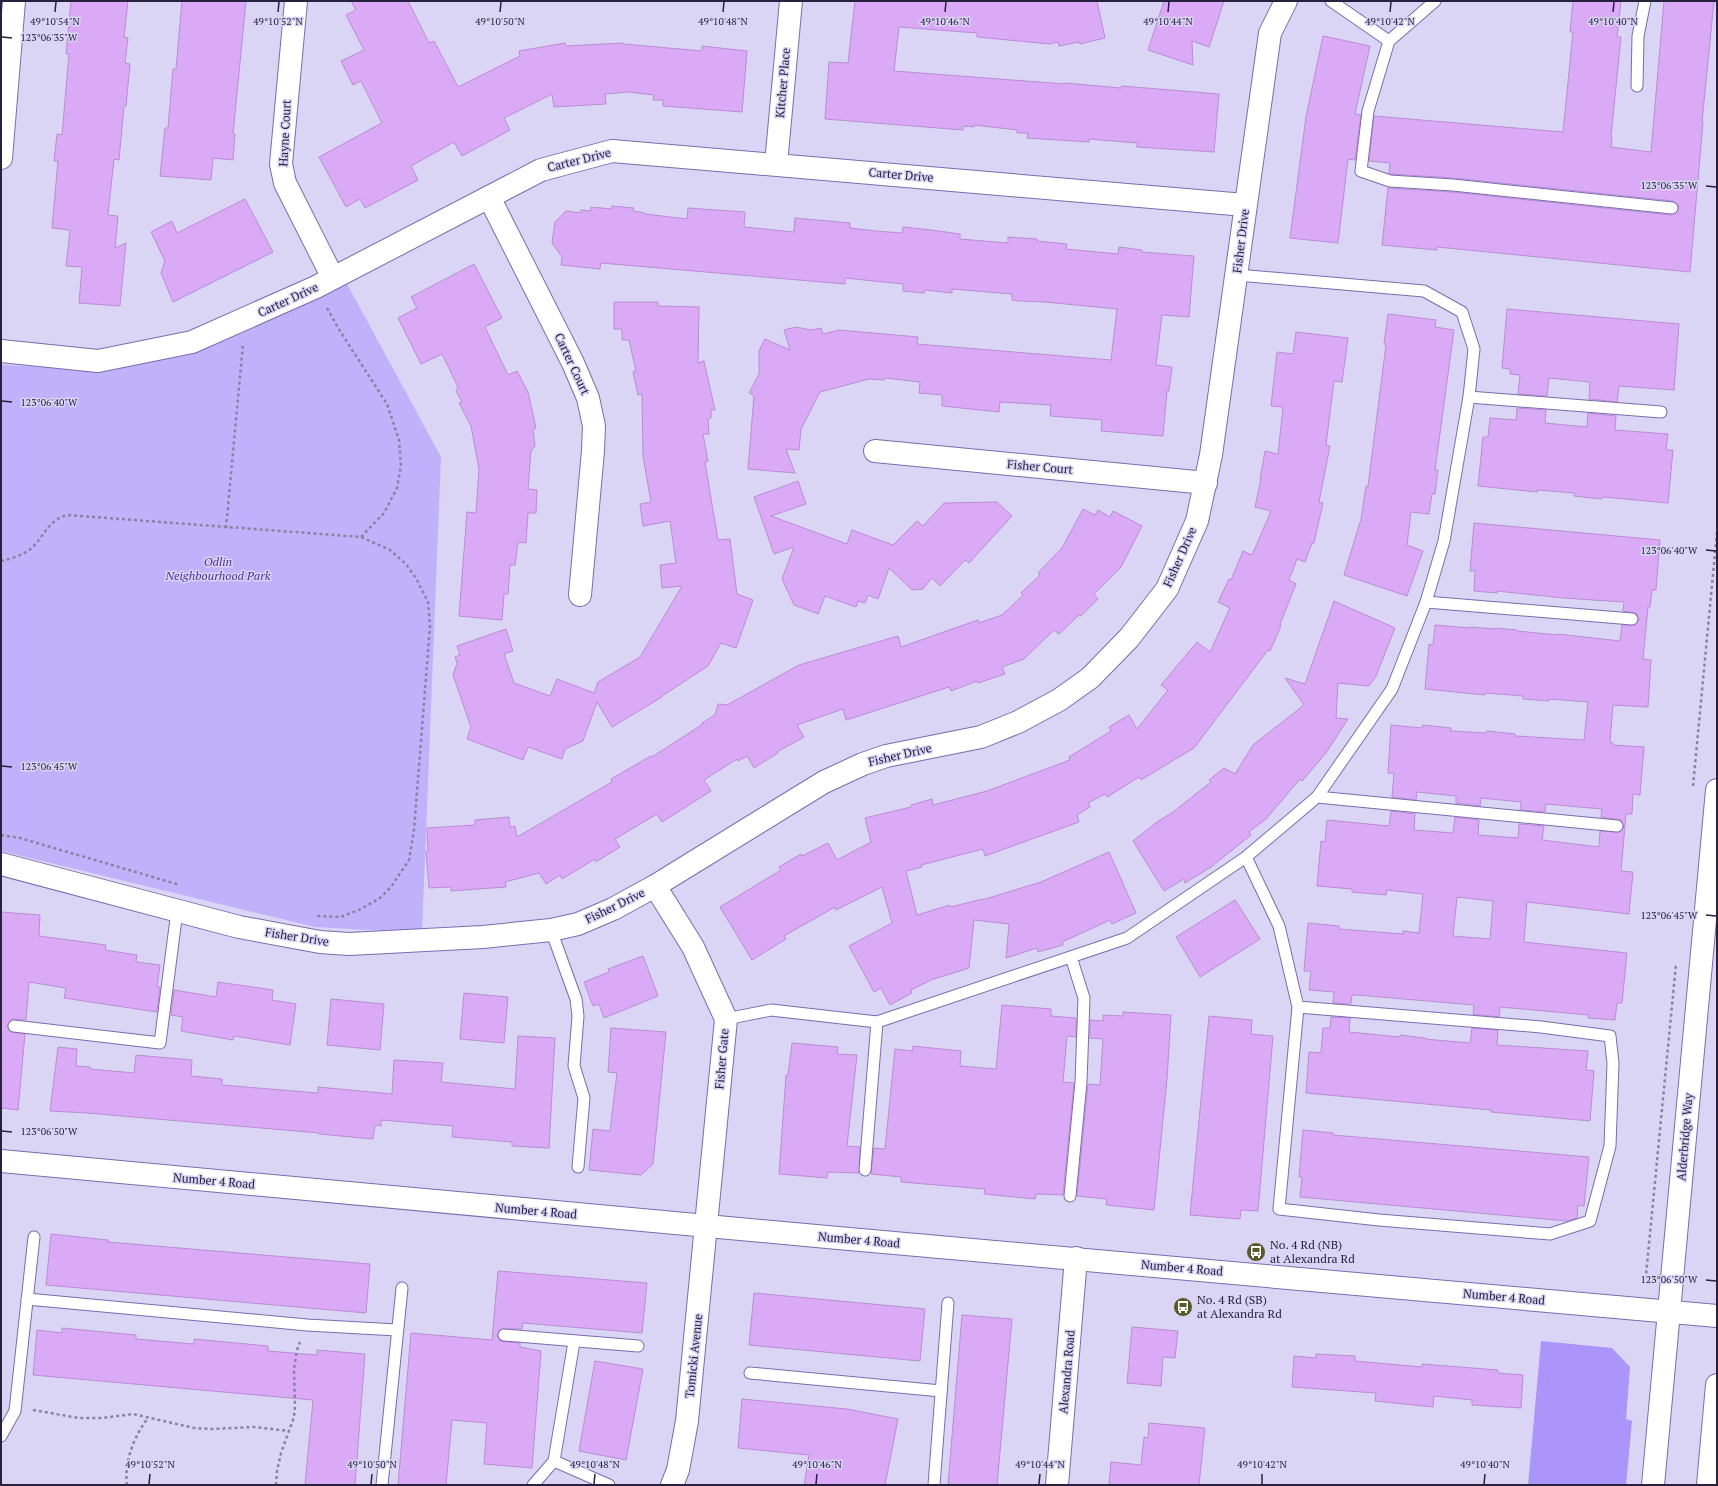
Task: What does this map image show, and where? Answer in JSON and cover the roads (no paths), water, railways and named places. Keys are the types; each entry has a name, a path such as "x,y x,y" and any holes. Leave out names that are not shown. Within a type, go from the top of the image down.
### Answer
{"street":[{"path":"1,158 14,1"},
{"name":"Hayne Court","path":"296,1 281,164 285,183 324,283"},
{"name":"Kitcher Place","path":"776,164 791,1"},
{"name":"Fisher Drive","path":"1,864 266,933 320,942 349,944 483,937 551,930 578,924 599,915 655,886 830,779 863,764 886,756 980,738 1018,722 1059,700 1090,678 1129,638 1166,589 1196,521 1206,483 1237,275 1245,205 1270,33 1286,1"},
{"name":"Carter Drive","path":"1,351 98,361 192,342 240,322 324,283 541,170 612,151 1245,205"},
{"name":"Carter Court","path":"489,197 570,356 588,398 594,426 593,451 580,595"},
{"name":"Fisher Court","path":"874,451 1206,483"},
{"name":"Alderbridge Way","path":"1653,1485 1717,790"},
{"name":"Fisher Gate","path":"655,886 693,947 726,1018 707,1226"},
{"name":"Number 4 Road","path":"1,1161 707,1226 1717,1316"},
{"name":"Tomicki Avenue","path":"672,1485 678,1470 687,1421 707,1226"},
{"name":"Alexandra Road","path":"1057,1485 1076,1258"},
{"path":"1708,1485 1716,1417 1717,1385"}],"lane":[{"path":"1331,1 1390,41"},
{"path":"1435,1 1390,41 1368,111 1361,171 1390,181 1453,185 1672,208"},
{"path":"1637,86 1638,36 1644,1"},
{"path":"726,1018 771,1010 877,1022 1127,938 1246,857 1317,797 1392,689 1426,602 1444,541 1469,397 1474,349 1462,312 1424,291 1237,275"},
{"path":"1469,397 1661,412"},
{"path":"1426,602 1632,619"},
{"path":"1317,797 1616,826"},
{"path":"1246,857 1279,926 1298,1007 1279,1209 1379,1220 1550,1234 1590,1221 1610,1146 1613,1063 1610,1036 1541,1027 1298,1007"},
{"path":"14,1026 160,1043 177,911"},
{"path":"551,930 576,999 578,1016 574,1066 584,1098 578,1167"},
{"path":"1070,1196 1081,1082 1084,998 1071,957"},
{"path":"865,1170 877,1022"},
{"path":"1,1436 15,1411 34,1237"},
{"path":"382,1485 402,1288"},
{"path":"27,1299 307,1325 397,1330"},
{"path":"934,1485 948,1303"},
{"path":"504,1336 638,1346"},
{"path":"533,1485 554,1462 574,1342"},
{"path":"750,1373 941,1391"},
{"path":"554,1462 609,1485"}],"place":[{"name":"No. 4 Rd (NB) at Alexandra Rd","path":"1256,1252"},
{"name":"No. 4 Rd (SB) at Alexandra Rd","path":"1183,1307"}],"park label":[{"name":"Odlin Neighbourhood Park","path":"218,569"}]}
